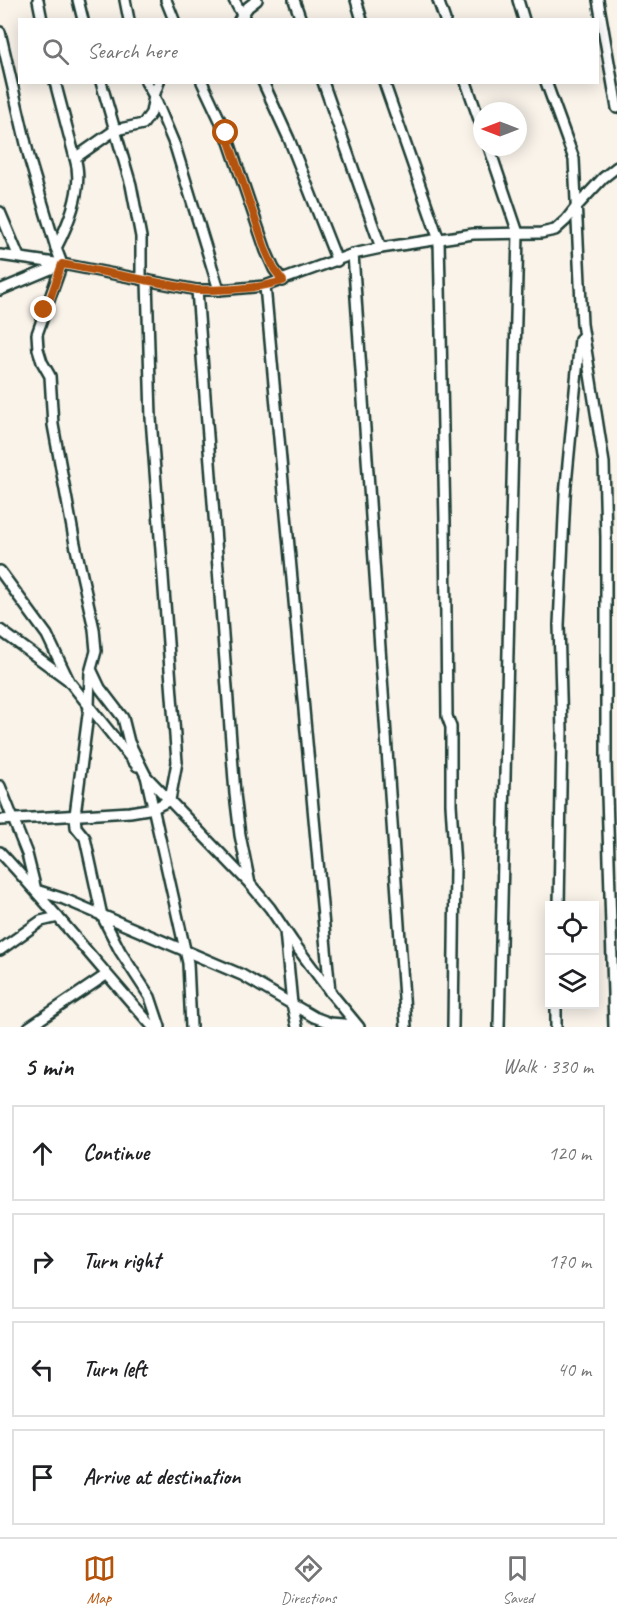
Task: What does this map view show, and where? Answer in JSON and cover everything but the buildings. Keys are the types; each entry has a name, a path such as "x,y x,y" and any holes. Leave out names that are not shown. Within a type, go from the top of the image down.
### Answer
{"street":[{"path":"38,0 42,18"},
{"path":"78,0 82,18"},
{"path":"125,0 129,18"},
{"path":"166,0 173,18"},
{"path":"234,0 242,18"},
{"path":"242,18 248,7 257,0"},
{"path":"294,0 300,18"},
{"path":"356,0 361,18"},
{"path":"438,0 444,18"},
{"path":"518,0 523,18"},
{"path":"598,0 617,108"},
{"path":"0,32 30,161 62,264 37,334 42,362 50,376 53,425 75,544 94,629 96,651 90,669 89,707 75,815 76,827 85,838 102,916 120,951 150,997 160,1027"},
{"path":"56,84 77,167 74,207 56,248"},
{"path":"102,84 131,185 141,237 177,762 170,800"},
{"path":"147,84 175,146 219,290"},
{"path":"75,158 115,130 143,124 151,113 158,84"},
{"path":"203,84 226,133 266,251 274,269 283,281"},
{"path":"264,84 289,139 337,261"},
{"path":"324,84 381,248"},
{"path":"385,84 439,240 447,716 451,727 451,804 455,867 453,1027"},
{"path":"467,84 473,102"},
{"path":"547,84 574,159 582,324 604,463 606,761 614,1027"},
{"path":"492,156 518,233 499,1027"},
{"path":"0,255 62,264 197,290 265,286 353,254 381,248 473,234 541,233 555,230 617,166"},
{"path":"0,212 19,257"},
{"path":"353,254 406,1027"},
{"path":"0,290 62,264"},
{"path":"265,286 331,993"},
{"path":"197,290 236,794 240,835 250,884"},
{"path":"558,901 562,731 561,589 565,495 582,324"},
{"path":"0,571 47,635 69,681 89,707 146,776 250,884 356,1027"},
{"path":"0,630 69,681"},
{"path":"90,669 100,688 123,718 129,742 146,776 188,963 191,1027"},
{"path":"0,786 27,854 36,890"},
{"path":"0,820 130,812 154,808 170,800"},
{"path":"0,852 5,863 36,890 106,975 153,1027"},
{"path":"36,890 64,898 242,975 314,1017 330,1023 356,1027"},
{"path":"0,950 41,921 58,917"},
{"path":"285,930 292,1004 297,1027"},
{"path":"29,1027 106,975"},
{"path":"556,1009 556,1027"}],"route":[{"path":"44,310 62,264 197,290 265,286 283,281 274,269 266,251 226,133"}]}
